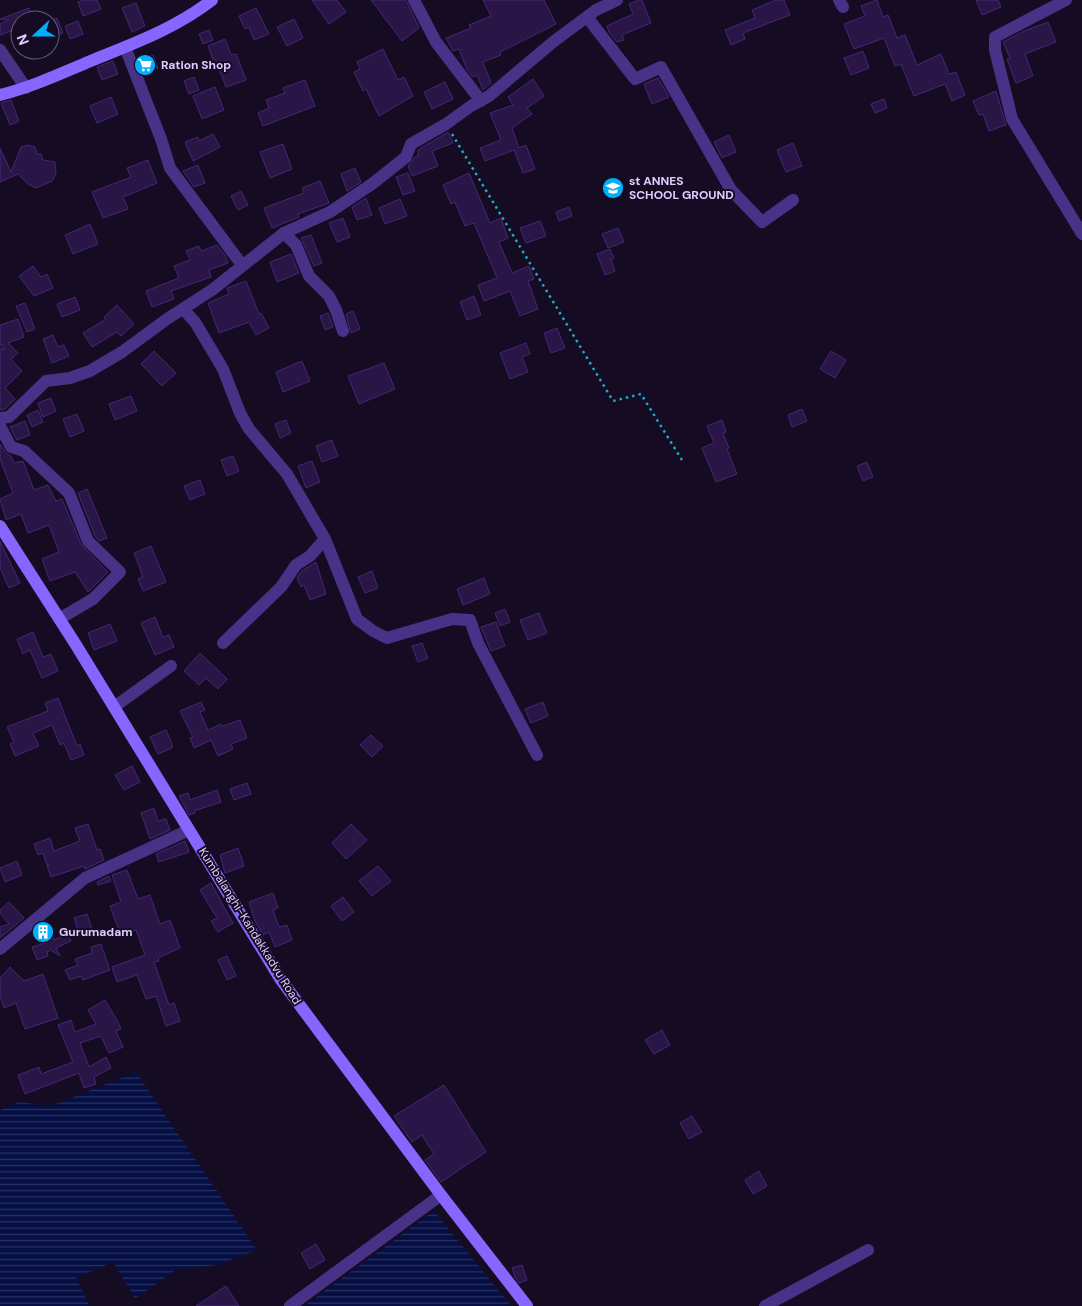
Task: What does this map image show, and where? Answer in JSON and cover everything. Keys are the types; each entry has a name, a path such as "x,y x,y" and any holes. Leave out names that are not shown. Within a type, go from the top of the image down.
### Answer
{"main road":[{"path":"0,95 26,88 160,32 194,14 212,0"},
{"name":"Kumbalanghi-Kandakkadvu Road","path":"0,526 114,707 281,980 441,1194 528,1306"}],"street":[{"path":"414,0 436,42 480,101"},
{"path":"0,418 9,418 46,380 70,378 90,371 122,352 212,290 284,233 330,212 406,157 410,144 446,124 489,96 553,42 596,10 617,0"},
{"path":"1066,0 995,37 995,50 1012,119 1082,234"},
{"path":"587,17 635,79 661,67 731,190 762,222 792,200"},
{"path":"125,47 161,139 170,168 242,265"},
{"path":"0,50 26,88"},
{"path":"284,233 296,245 309,276 328,296 336,310 343,331"},
{"path":"183,309 195,322 223,369 240,413 262,446 287,474 325,539 357,619 373,631 387,638 452,619 470,620 478,643 536,755"},
{"path":"0,426 11,447 24,451 69,493 88,541 120,572 92,599 59,619"},
{"path":"224,643 281,587 296,565 310,556 325,539"},
{"path":"114,707 170,666"},
{"path":"0,949 85,878 189,830"},
{"path":"290,1306 441,1194"},
{"path":"765,1306 868,1250"}],"path":[{"path":"446,124 613,401 641,394 682,460"}],"shaded area":[{"path":"136,1072 257,1250 217,1265 176,1270 135,1299 113,1262 76,1278 90,1306 0,1306 0,1110 19,1102 51,1106"},
{"path":"434,1211 511,1306 304,1306"}],"building":[{"path":"97,0 101,9 83,16 78,2"},
{"path":"312,0 337,0 346,12 329,24"},
{"path":"371,0 406,0 419,28 402,41"},
{"path":"483,0 544,0 556,24 500,52 501,55 483,62 491,83 483,90 477,75 473,77 467,70 459,49 453,51 446,38 471,28 469,25 491,16"},
{"path":"642,0 651,23 622,35 624,40 617,42 607,26 633,14 629,4"},
{"path":"776,0 784,0 790,15 743,33 745,39 731,45 725,30 755,18 752,10"},
{"path":"877,0 883,17 888,15 897,38 905,35 917,65 941,54 949,74 956,72 965,95 952,101 945,84 914,96 901,64 895,66 884,38 854,49 844,24 865,16 861,6"},
{"path":"976,0 998,0 1001,7 982,15"},
{"path":"136,3 145,26 132,32 122,8"},
{"path":"256,8 269,34 254,40 249,27 245,29 239,16"},
{"path":"10,15 10,31 0,35 0,24 9,20 0,19"},
{"path":"294,19 303,38 287,46 277,27"},
{"path":"78,21 83,34 70,39 65,26"},
{"path":"1048,22 1056,42 1025,54 1033,76 1016,83 1007,59 1010,58 1003,42 1024,31"},
{"path":"209,30 213,40 203,44 199,34"},
{"path":"225,39 231,55 236,54 246,80 226,87 208,46"},
{"path":"383,49 398,80 404,77 413,96 379,116 366,89 363,91 354,72 360,69 357,62"},
{"path":"863,51 869,68 851,75 844,58"},
{"name":"Ration Shop","path":"153,55 158,68 144,73 139,60"},
{"path":"113,61 118,74 102,80 97,67"},
{"path":"194,77 199,90 189,94 184,81"},
{"path":"658,78 669,97 652,104 644,84"},
{"path":"533,79 544,96 527,108 532,114 512,128 519,148 526,145 535,169 523,173 514,150 485,161 480,148 501,140 490,113 513,105 508,97"},
{"path":"305,80 315,106 263,126 258,113 269,108 266,100 285,93 283,88"},
{"path":"445,82 453,99 432,109 424,92"},
{"path":"215,87 224,110 202,119 193,96"},
{"path":"996,91 1006,125 989,131 983,114 979,115 973,101"},
{"path":"111,97 118,114 97,123 90,106"},
{"path":"884,99 887,108 875,113 871,104"},
{"path":"11,100 19,121 10,125 1,103"},
{"path":"448,132 453,143 432,151 438,166 412,176 408,166 418,156 418,150"},
{"path":"213,134 220,147 193,161 185,142 198,137 199,141"},
{"path":"729,135 736,152 722,158 714,142"},
{"path":"793,143 802,166 786,172 777,150"},
{"path":"283,144 292,169 270,178 260,152"},
{"path":"29,145 35,147 37,154 41,154 43,160 55,162 56,174 52,181 36,188 28,184 18,174 0,182 0,148 11,172 21,147"},
{"path":"148,160 157,183 123,197 128,209 103,218 92,192 131,177 127,168"},
{"path":"198,165 205,183 194,187 183,171"},
{"path":"355,168 361,182 347,191 341,174"},
{"path":"408,173 415,191 403,195 396,177"},
{"path":"469,173 490,223 501,218 508,238 499,242 512,273 529,266 534,279 528,281 538,309 520,316 510,291 484,301 478,285 497,278 474,223 465,226 455,202 451,204 443,185"},
{"path":"320,181 329,203 298,214 299,217 272,228 264,208 304,193 302,188"},
{"path":"241,191 248,205 238,210 231,196"},
{"path":"366,198 372,215 357,220 352,207"},
{"path":"400,199 407,216 385,224 379,208"},
{"path":"569,207 572,216 559,221 556,212"},
{"path":"343,218 350,237 337,242 329,223"},
{"path":"540,221 546,236 526,243 520,228"},
{"path":"90,224 98,244 73,254 65,235"},
{"path":"618,228 624,242 608,248 602,234"},
{"path":"311,235 322,263 314,266 301,238"},
{"path":"217,245 225,255 228,263 209,270 211,277 171,291 174,299 152,307 146,291 179,278 174,266 190,260 186,251 199,246 201,251"},
{"path":"610,249 614,258 611,260 615,271 605,275 597,254"},
{"path":"291,254 299,273 277,282 270,262"},
{"path":"33,266 41,277 47,274 53,288 34,296 19,276"},
{"path":"246,281 259,314 261,313 269,328 256,335 249,322 219,333 208,303 229,294 227,288"},
{"path":"474,296 481,315 467,320 460,302"},
{"path":"75,297 80,310 62,317 57,304"},
{"path":"25,303 35,329 27,332 16,306"},
{"path":"117,305 134,324 121,336 117,332 92,347 83,333 106,319 104,317"},
{"path":"353,311 360,329 351,333 346,314"},
{"path":"328,313 333,327 325,330 320,316"},
{"path":"18,319 24,337 8,343 18,353 11,359 22,371 5,388 15,399 5,409 0,410 0,348 4,350 2,345 0,345 0,325"},
{"path":"557,328 565,348 551,353 544,333"},
{"path":"53,335 58,347 64,345 69,356 52,363 43,339"},
{"path":"526,343 530,354 522,357 528,372 510,379 500,353"},
{"path":"154,351 176,373 162,386 141,364"},
{"path":"831,351 846,360 835,378 820,369"},
{"path":"302,361 310,381 283,392 276,372"},
{"path":"384,363 395,389 359,404 348,376"},
{"path":"131,396 137,411 115,420 109,404"},
{"path":"51,398 56,411 43,417 38,403"},
{"path":"802,409 807,421 792,427 788,415"},
{"path":"38,410 43,422 32,427 27,415"},
{"path":"77,414 84,431 70,437 63,419"},
{"path":"286,420 291,433 280,438 275,424"},
{"path":"722,420 726,432 723,433 729,448 727,449 737,474 716,482 702,448 714,443 707,426"},
{"path":"25,421 30,435 17,440 10,427"},
{"path":"332,440 338,456 322,462 316,446"},
{"path":"0,444 6,453 11,456 14,463 23,461 34,490 48,485 56,501 62,499 81,544 108,572 88,592 75,572 50,581 42,559 59,552 49,525 28,533 21,514 6,520 0,499 13,493 0,459"},
{"path":"233,456 239,471 227,476 221,460"},
{"path":"312,461 320,482 306,488 298,466"},
{"path":"867,462 873,477 863,481 857,466"},
{"path":"200,480 205,494 190,500 184,486"},
{"path":"87,489 107,538 99,541 95,536 78,493"},
{"path":"0,541 20,583 9,588 0,568"},
{"path":"151,546 166,582 143,591 138,579 143,577 134,553"},
{"path":"316,562 326,594 310,600 304,585 301,587 297,578 302,571"},
{"path":"372,571 378,588 365,593 358,577"},
{"path":"484,578 490,594 463,605 457,589"},
{"path":"505,609 510,622 500,626 495,613"},
{"path":"539,613 547,633 528,640 520,620"},
{"path":"155,617 163,637 169,635 174,647 155,655 141,623"},
{"path":"496,622 505,646 491,651 481,627"},
{"path":"110,624 117,641 94,650 88,633"},
{"path":"33,632 43,657 51,654 58,671 42,678 30,650 23,654 17,639"},
{"path":"422,643 428,658 418,662 412,646"},
{"path":"200,653 227,679 218,689 206,678 199,685 184,671"},
{"path":"58,698 77,746 80,744 84,755 71,760 64,743 60,745 52,725 33,733 39,746 15,756 10,744 14,742 7,727 48,711 45,703"},
{"path":"201,702 205,710 200,712 208,730 221,724 223,726 240,720 247,738 231,744 233,749 218,756 211,740 194,748 190,738 193,737 180,711"},
{"path":"543,702 548,716 531,723 525,709"},
{"path":"166,730 172,748 158,754 150,737"},
{"path":"371,735 383,746 372,757 360,745"},
{"path":"132,766 140,782 124,790 115,775"},
{"path":"247,783 251,794 234,800 230,789"},
{"path":"217,790 221,802 194,811 195,813 189,815 179,796 188,793 190,800"},
{"path":"154,808 158,821 166,819 170,830 150,839 141,813"},
{"path":"88,824 97,850 100,849 104,860 85,869 84,866 51,877 47,866 49,865 47,865 43,853 38,855 34,844 50,838 54,851 80,841 75,828"},
{"path":"351,824 367,840 346,859 332,843"},
{"path":"185,841 189,852 159,862 156,854"},
{"path":"238,848 244,866 225,873 220,855"},
{"path":"17,861 22,875 5,882 0,868"},
{"path":"378,866 391,881 372,896 359,881"},
{"path":"127,870 138,899 150,895 160,924 170,920 180,948 158,958 159,961 154,962 169,1005 174,1003 180,1021 166,1026 156,996 146,999 137,975 117,982 112,967 145,955 136,930 121,936 110,906 121,902 112,875"},
{"path":"109,876 111,881 98,885 97,882"},
{"path":"211,883 233,923 218,932 211,921 217,918 200,890"},
{"path":"273,893 278,908 273,910 279,927 287,925 292,940 275,947 269,932 263,935 255,921 249,902"},
{"path":"343,897 354,912 342,921 331,906"},
{"path":"9,902 24,918 0,938 0,927 9,924 0,913 0,910"},
{"path":"87,914 93,932 80,936 74,918"},
{"path":"48,922 54,940 68,934 71,941 56,948 60,956 51,950 47,952 48,956 37,960 32,947 42,944 34,938 36,936 34,932"},
{"path":"101,944 110,970 83,980 81,976 70,980 65,970 78,965 75,959 92,953 91,947"},
{"path":"227,956 236,976 227,980 218,960"},
{"path":"10,967 24,981 43,974 58,1018 25,1029 16,1003 4,1008 0,996 0,978"},
{"path":"105,1000 121,1029 116,1031 123,1047 109,1053 101,1036 80,1043 89,1067 106,1057 111,1068 94,1077 96,1084 84,1088 79,1073 25,1094 18,1075 39,1067 41,1074 73,1062 58,1025 71,1020 75,1032 96,1024 88,1010"},
{"path":"662,1030 670,1045 654,1054 645,1040"},
{"path":"444,1085 486,1152 441,1182 425,1160 434,1154 422,1135 412,1142 394,1116"},
{"path":"692,1116 702,1132 689,1139 680,1123"},
{"path":"759,1171 767,1186 753,1194 745,1180"},
{"path":"316,1244 325,1260 310,1269 301,1253"},
{"path":"522,1265 527,1280 519,1283 512,1268"},
{"path":"226,1286 239,1306 196,1306"}],"place":[{"name":"Ration Shop","path":"145,65"},
{"name":"st ANNES SCHOOL GROUND","path":"613,188"},
{"name":"Gurumadam","path":"43,932"}]}
